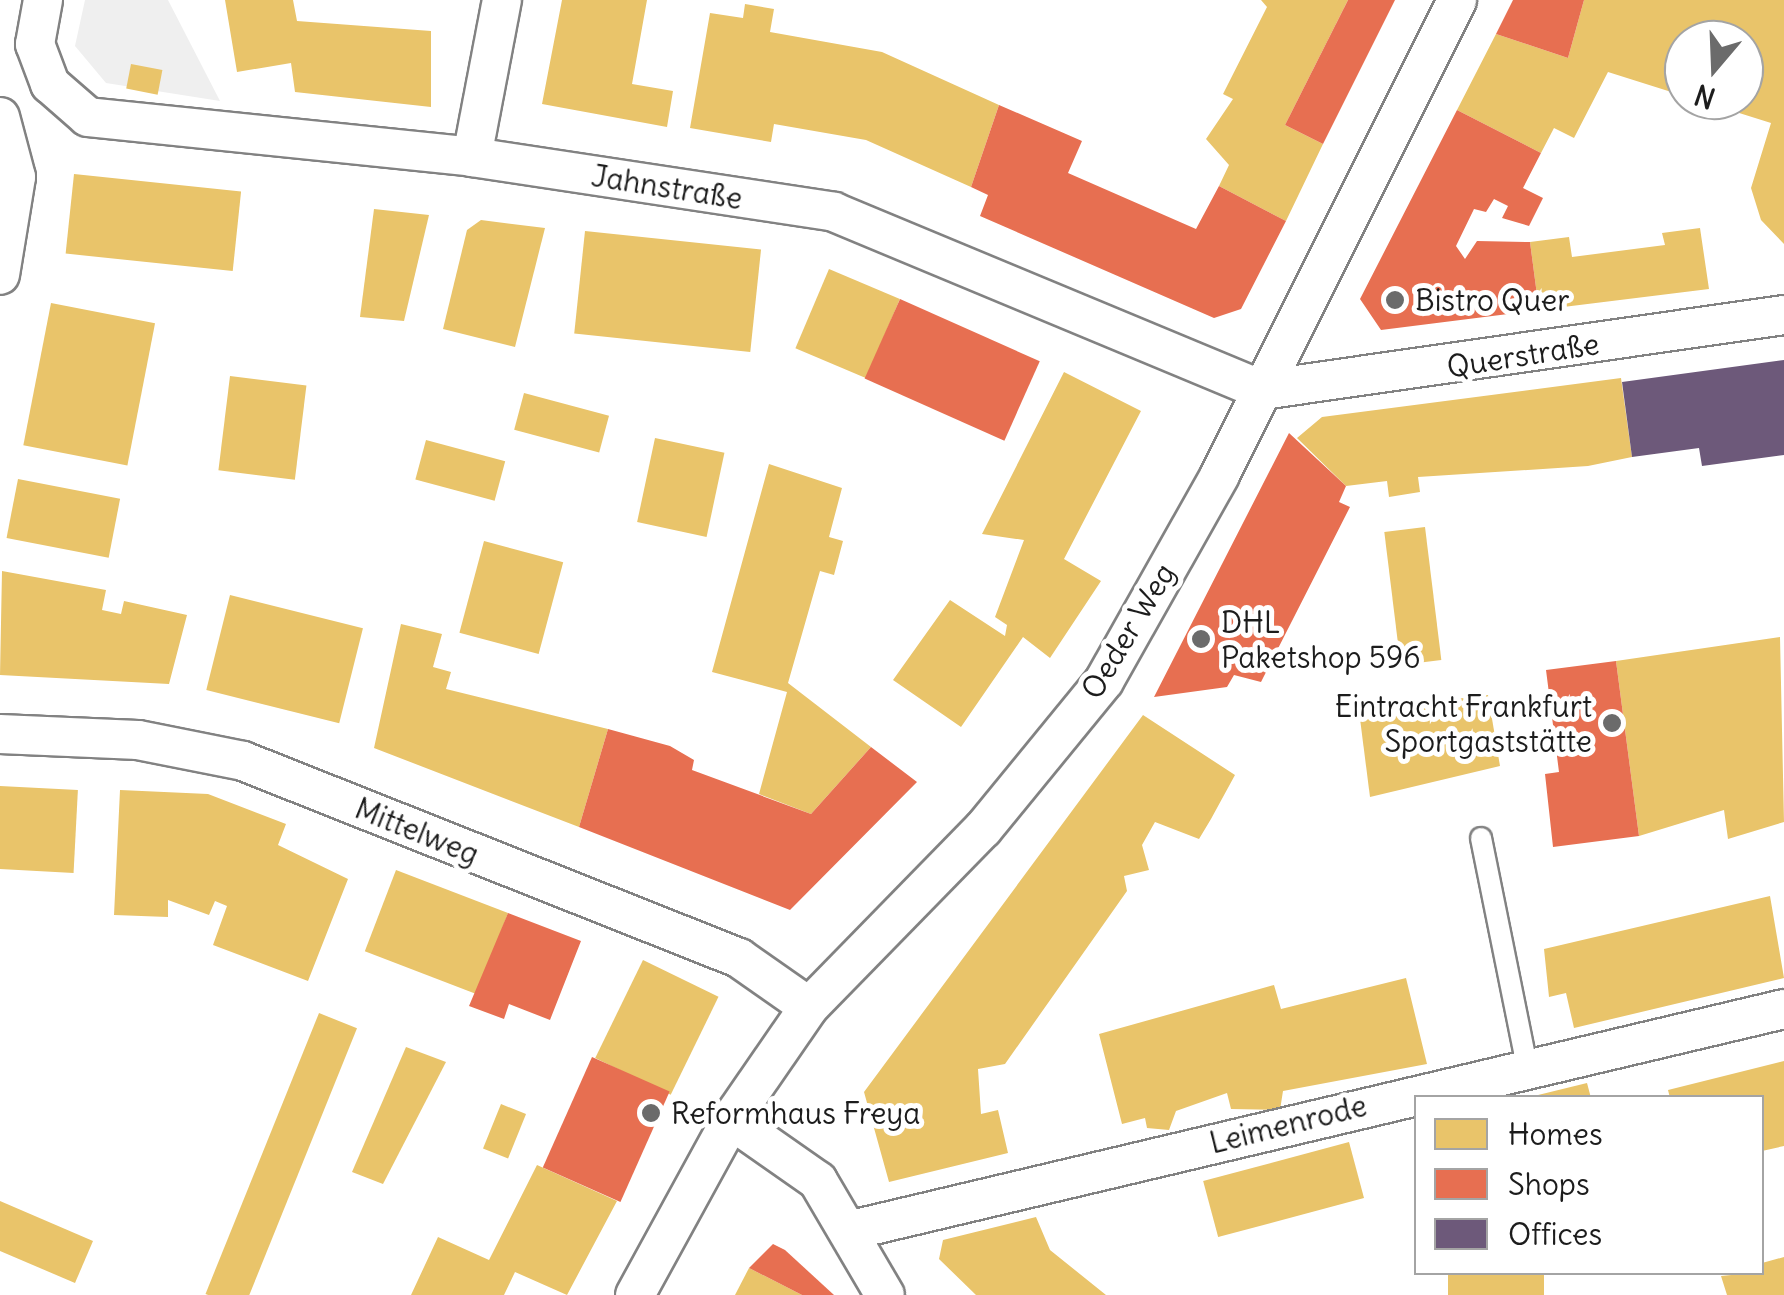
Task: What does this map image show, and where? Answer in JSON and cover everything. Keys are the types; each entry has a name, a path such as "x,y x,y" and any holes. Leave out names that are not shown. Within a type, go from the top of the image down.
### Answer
{"street":[{"name":"Jahnstraße","path":"43,0 35,44 50,84 88,117 472,157 834,212 1262,390"},
{"path":"472,157 502,0"},
{"name":"Oeder Weg","path":"635,1295 731,1120 810,1007 983,829 1104,681 1262,390 1457,0"},
{"path":"0,275 16,177 3,120"},
{"name":"Querstraße","path":"1262,390 1784,315"},
{"name":"Mittelweg","path":"0,734 138,740 243,762 739,958 810,1007"},
{"name":"Leimenrode","path":"852,1230 1527,1066 1784,1009"},
{"path":"731,1120 818,1181 852,1230 885,1295"}],"lane":[{"path":"1481,838 1527,1066"}],"shaded area":[{"path":"85,0 168,0 220,101 106,83 75,46"}],"building: Homes":[{"path":"225,0 293,0 297,21 431,31 431,107 295,92 291,63 237,72"},
{"path":"562,0 647,0 632,84 673,91 667,127 542,104"},
{"path":"1261,0 1348,0 1285,125 1323,144 1286,221 1219,186 1229,165 1206,139 1233,99 1223,94 1267,7"},
{"path":"1584,0 1784,0 1784,244 1761,220 1751,188 1771,123 1761,120 1764,20 1664,20 1664,90 1608,72 1574,138 1554,128 1541,153 1457,110 1496,34 1568,58"},
{"path":"745,4 774,9 770,32 882,52 999,105 971,187 866,140 774,124 771,142 690,128 710,13 743,18"},
{"path":"131,64 162,70 158,95 126,89"},
{"path":"74,174 241,192 233,271 66,254"},
{"path":"374,209 429,215 404,321 360,317"},
{"path":"481,220 545,228 515,347 443,329 467,230"},
{"path":"1700,228 1709,289 1539,310 1530,242 1569,237 1572,257 1665,245 1662,233"},
{"path":"585,231 761,250 750,352 574,333"},
{"path":"829,269 900,299 866,378 795,348"},
{"path":"51,303 155,323 127,466 23,445"},
{"path":"1064,372 1141,411 1064,559 1101,581 1050,658 1023,637 961,727 893,680 950,600 1005,636 1007,625 995,617 1024,540 982,534"},
{"path":"230,376 306,385 295,480 218,470"},
{"path":"1621,378 1632,457 1588,466 1418,477 1420,492 1389,497 1387,481 1346,486 1297,438 1322,417"},
{"path":"524,393 609,416 599,452 514,430"},
{"path":"655,438 724,453 707,537 637,522"},
{"path":"426,440 505,461 495,501 415,480"},
{"path":"769,464 842,488 829,537 843,541 834,575 820,571 788,683 871,747 811,814 759,794 787,692 712,672"},
{"path":"18,479 120,499 109,558 7,538"},
{"path":"1425,527 1441,660 1401,665 1384,532"},
{"path":"484,541 563,562 539,654 459,633"},
{"path":"2,571 106,590 102,610 121,614 124,601 187,615 169,684 0,675"},
{"path":"230,595 363,628 339,723 206,690"},
{"path":"401,624 442,634 433,667 451,672 446,689 608,729 579,827 374,748"},
{"path":"1780,637 1784,822 1728,839 1724,810 1639,836 1616,661"},
{"path":"1488,695 1500,766 1370,797 1359,711"},
{"path":"1143,715 1235,775 1199,839 1155,822 1142,845 1149,870 1124,876 1127,891 1005,1064 978,1069 981,1114 998,1110 1008,1153 889,1182 864,1092"},
{"path":"0,786 78,790 74,873 0,869"},
{"path":"120,790 208,794 286,824 278,845 348,879 308,981 213,945 227,906 215,901 209,915 168,900 168,917 114,915"},
{"path":"396,870 508,913 477,994 365,951"},
{"path":"1770,896 1784,978 1574,1028 1566,993 1549,997 1544,949"},
{"path":"643,960 718,997 671,1095 595,1058"},
{"path":"1406,978 1427,1064 1283,1091 1280,1110 1231,1109 1227,1093 1176,1111 1169,1130 1147,1128 1145,1118 1122,1124 1099,1034 1274,985 1281,1009"},
{"path":"319,1013 357,1028 249,1295 205,1294"},
{"path":"406,1047 446,1062 383,1184 352,1172"},
{"path":"1784,1061 1784,1146 1764,1151 1764,1095 1669,1095 1668,1090"},
{"path":"1587,1083 1590,1095 1538,1095"},
{"path":"501,1104 526,1114 508,1159 483,1149"},
{"path":"1349,1142 1364,1198 1218,1237 1203,1181"},
{"path":"537,1165 617,1201 567,1295 515,1272 504,1295 411,1295 438,1237 489,1260"},
{"path":"0,1201 93,1241 75,1283 0,1251"},
{"path":"1036,1217 1050,1250 1106,1295 976,1295 939,1259 943,1240"},
{"path":"1784,1257 1784,1295 1727,1295 1721,1276 1764,1275 1764,1262"},
{"path":"749,1268 802,1295 735,1295"},
{"path":"1448,1275 1544,1275 1544,1295 1448,1295"}],"building: Shops":[{"path":"1348,0 1395,0 1323,144 1285,125"},
{"path":"1513,0 1584,0 1568,58 1496,34"},
{"path":"999,105 1082,141 1068,173 1196,229 1219,186 1286,221 1241,309 1214,318 980,216 988,195 971,187"},
{"path":"1457,110 1541,153 1523,188 1543,198 1529,226 1502,218 1508,206 1494,199 1486,212 1474,209 1456,246 1465,259 1477,241 1530,242 1539,310 1381,330 1360,299"},
{"path":"900,299 1040,361 1004,441 865,378"},
{"path":"1289,433 1346,486 1339,502 1350,507 1261,682 1234,675 1227,687 1154,697"},
{"path":"1616,661 1639,836 1553,847 1545,774 1559,772 1546,670"},
{"path":"608,729 670,746 694,760 692,770 811,814 871,747 917,782 790,910 579,827"},
{"path":"508,913 581,941 550,1020 509,1004 504,1019 469,1006"},
{"path":"592,1057 670,1092 620,1202 543,1168"},
{"path":"773,1244 785,1250 834,1295 802,1295 749,1268"}],"building: Offices":[{"path":"1784,360 1784,455 1702,466 1699,448 1632,457 1622,382"}],"place":[{"name":"Bistro Quer","path":"1395,300"},
{"name":"DHL Paketshop 596","path":"1201,639"},
{"name":"Eintracht Frankfurt Sportgaststätte","path":"1612,723"},
{"name":"Reformhaus Freya","path":"651,1113"}]}
